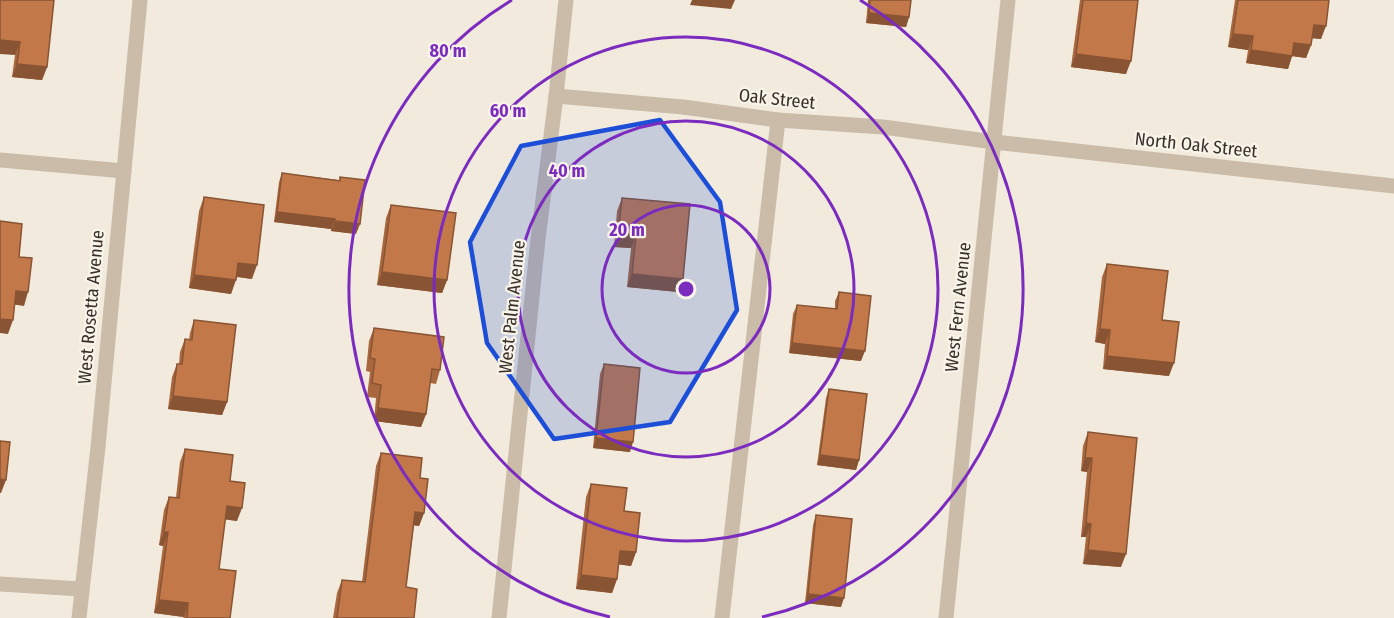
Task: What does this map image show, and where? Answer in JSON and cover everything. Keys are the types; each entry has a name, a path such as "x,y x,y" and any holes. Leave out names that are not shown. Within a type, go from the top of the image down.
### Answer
{"street":[{"name":"West Rosetta Avenue","path":"79,618 99,435 140,0"},
{"name":"West Palm Avenue","path":"500,618 538,239 566,0"},
{"name":"West Fern Avenue","path":"946,618 1008,0"},
{"name":"Oak Street","path":"556,96 683,107 778,120 883,127 994,142"},
{"path":"722,618 778,120"},
{"name":"North Oak Street","path":"994,142 1394,186"},
{"path":"0,160 124,171"},
{"path":"0,584 81,589"}],"highlighted area":[{"path":"660,120 720,202 737,310 670,422 554,439 487,343 470,242 521,146"}],"building":[{"path":"0,0 54,0 47,67 17,64 20,42 0,40"},
{"path":"870,0 911,0 909,17 869,13"},
{"path":"1083,0 1138,0 1131,61 1076,54"},
{"path":"1238,0 1329,0 1326,26 1314,25 1311,45 1294,43 1292,56 1251,50 1253,36 1233,34"},
{"path":"282,173 340,181 340,177 365,180 360,224 277,212"},
{"path":"204,197 264,205 257,265 238,263 236,280 194,275"},
{"path":"622,198 690,204 683,279 632,274 636,235 618,234"},
{"path":"391,205 456,213 447,280 382,272"},
{"path":"0,221 22,224 19,257 32,258 28,292 16,291 13,320 0,319"},
{"path":"1107,264 1168,271 1162,320 1179,322 1174,363 1107,356 1110,330 1100,329"},
{"path":"839,292 871,296 865,351 792,343 797,305 837,309"},
{"path":"194,320 236,325 227,402 173,396 177,364 182,364 185,339 192,340"},
{"path":"374,328 444,337 440,370 432,369 426,414 378,408 381,385 372,383 375,359 370,358"},
{"path":"604,364 640,368 633,442 596,438"},
{"path":"829,389 867,394 859,460 820,455"},
{"path":"1088,432 1137,438 1126,554 1088,550 1091,524 1086,523 1092,458 1085,458"},
{"path":"0,441 10,442 6,480 0,479"},
{"path":"185,449 233,455 230,481 245,483 242,508 227,506 219,569 236,571 230,618 187,618 188,603 159,600 168,532 164,532 169,497 179,498"},
{"path":"381,453 422,458 420,478 428,479 424,513 415,512 406,587 417,589 414,618 337,618 342,580 365,582"},
{"path":"591,484 627,488 624,511 640,513 636,552 620,551 617,579 581,575"},
{"path":"816,515 852,519 844,598 808,594"}]}
